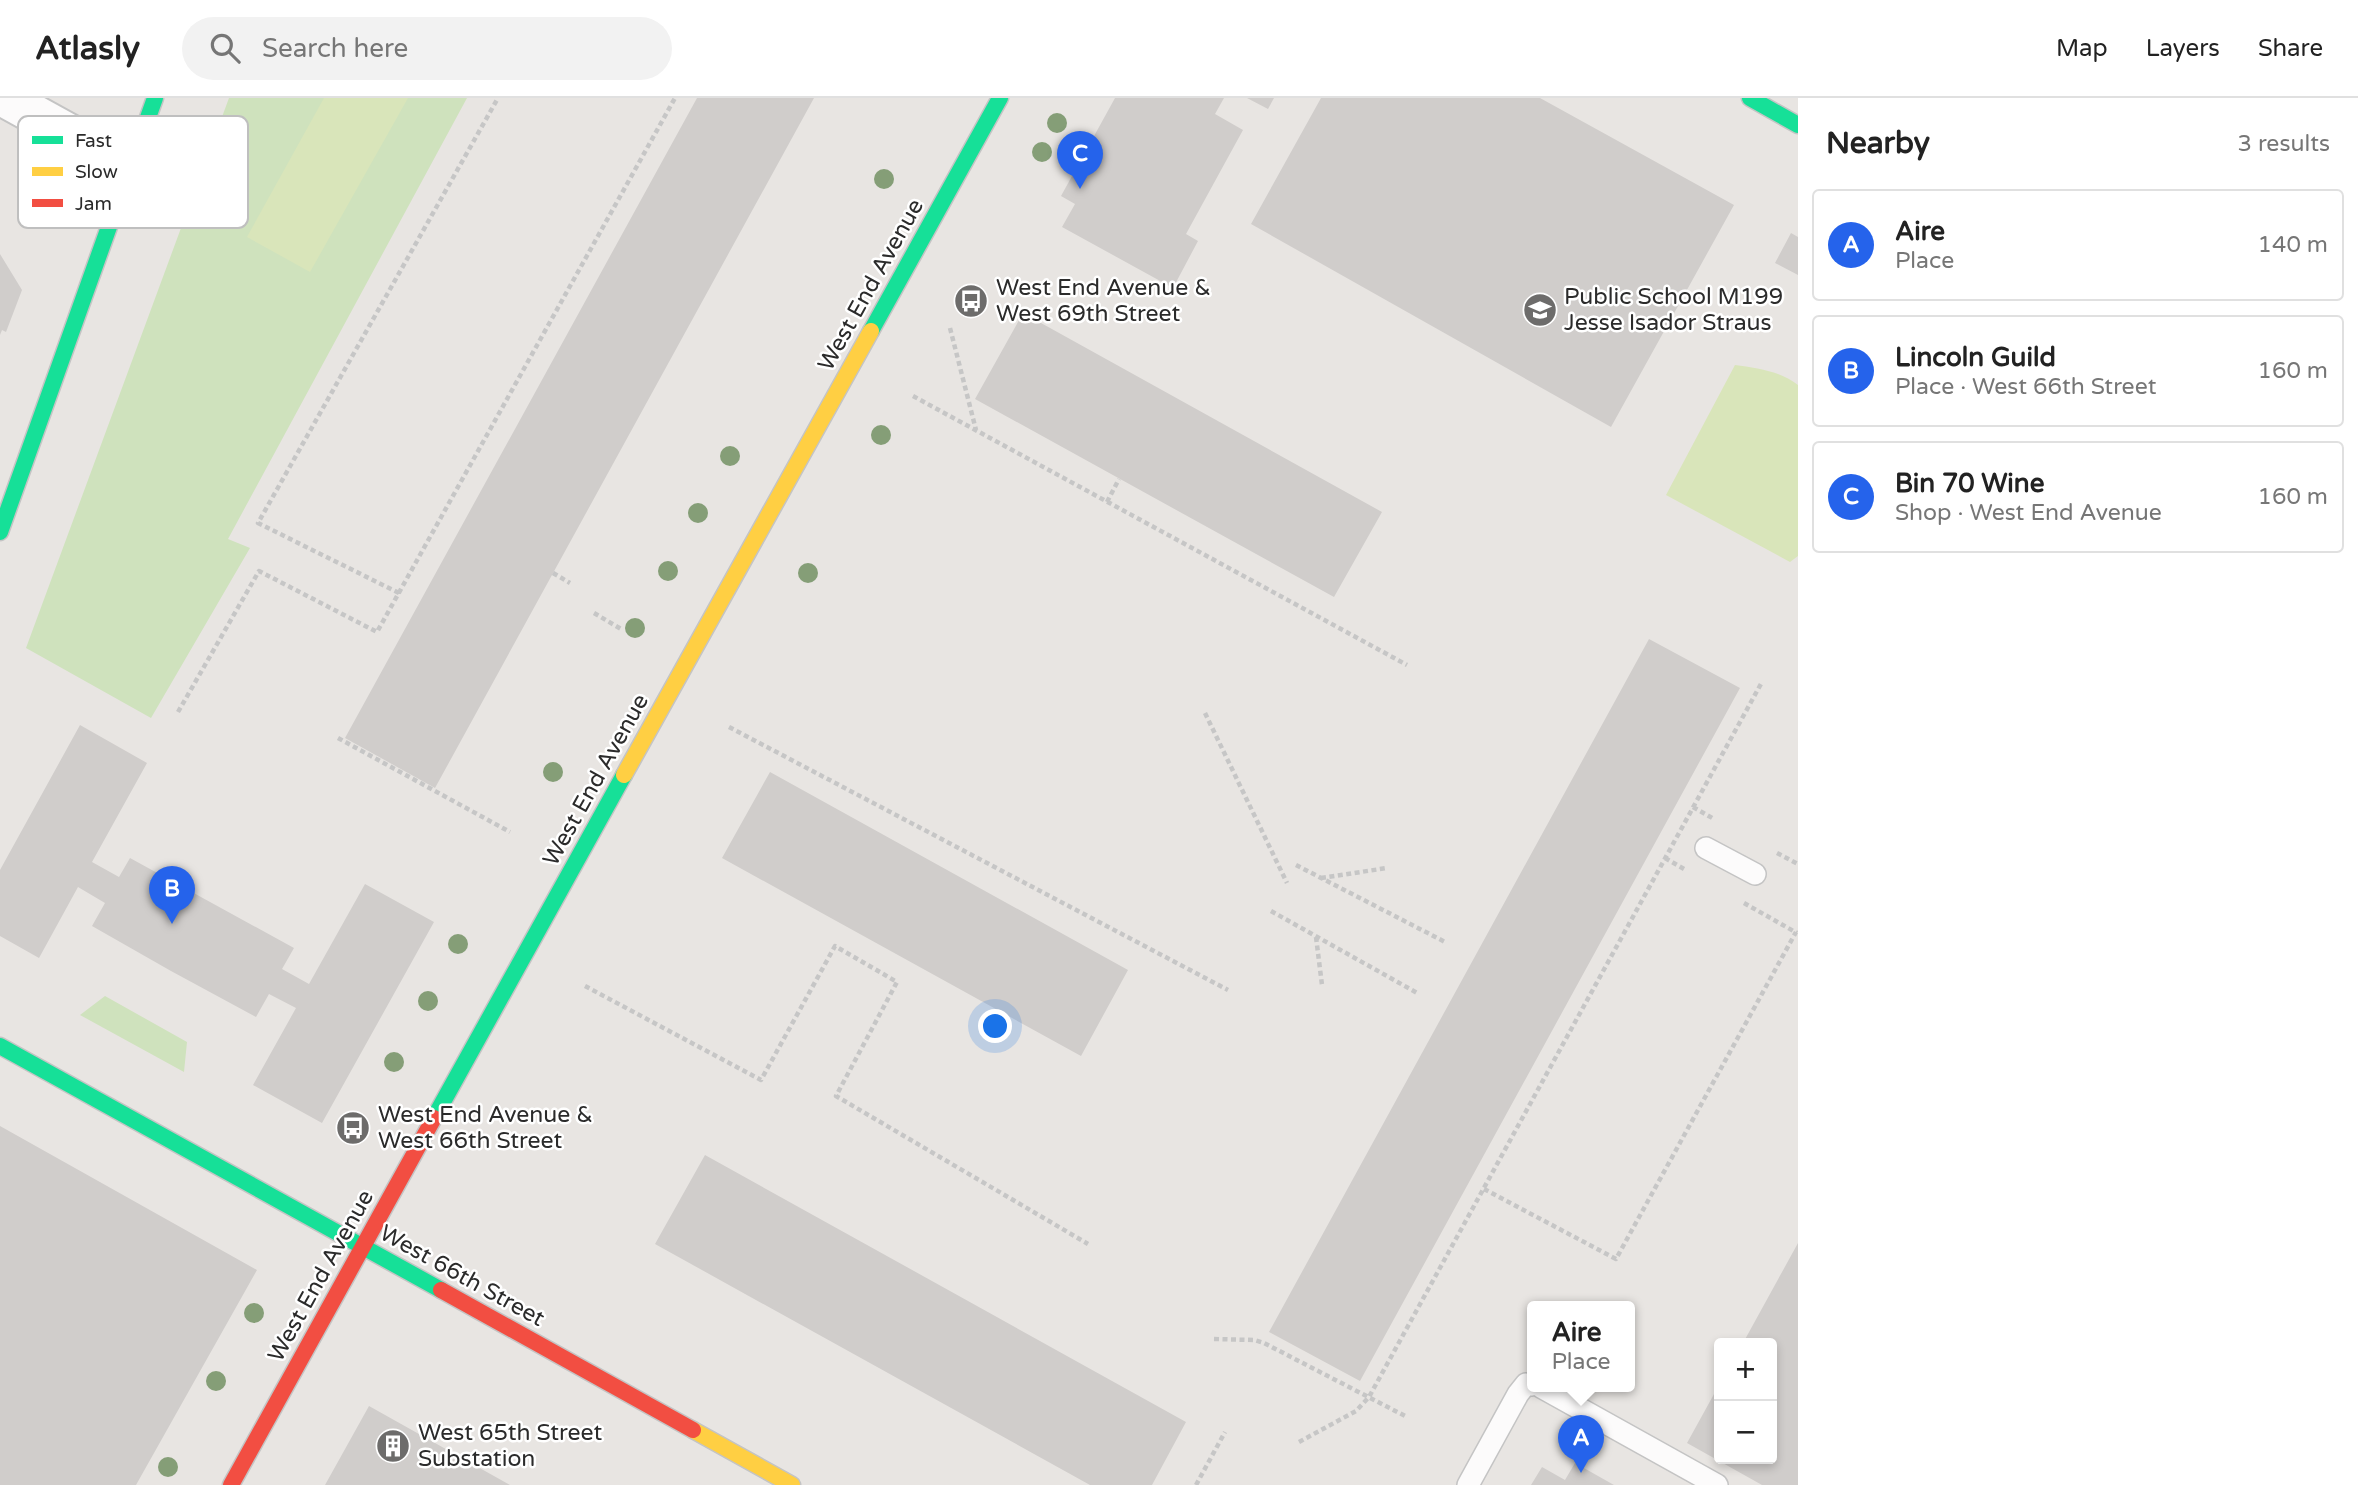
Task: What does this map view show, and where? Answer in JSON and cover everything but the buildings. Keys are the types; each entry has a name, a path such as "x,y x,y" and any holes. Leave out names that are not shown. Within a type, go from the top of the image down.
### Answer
{"main road":[{"path":"148,116 155,98"},
{"name":"West End Avenue","path":"231,1485 1000,98"},
{"path":"1749,98 1798,125"},
{"path":"0,532 108,228"},
{"name":"West 66th Street","path":"0,1046 792,1485"}],"street":[{"path":"5,98 38,116"}],"lane":[{"path":"1706,848 1755,874"},
{"path":"1468,1485 1518,1394 1527,1384"},
{"path":"1550,1392 1717,1485"}],"path":[{"path":"398,593 258,523 498,98"},
{"path":"178,712 259,571 377,632 675,98"},
{"path":"950,328 976,431"},
{"path":"913,396 1407,665"},
{"path":"1107,502 1119,479"},
{"path":"553,573 570,583"},
{"path":"594,613 621,629"},
{"path":"1299,1442 1356,1411 1369,1397 1762,682"},
{"path":"1205,713 1287,883"},
{"path":"729,727 1228,990"},
{"path":"338,738 510,832"},
{"path":"1296,865 1447,943"},
{"path":"1320,878 1387,868"},
{"path":"1271,911 1419,993"},
{"path":"1484,1189 1616,1259 1796,932"},
{"path":"1316,937 1322,985"},
{"path":"585,986 761,1080 835,946 897,982 836,1096 1088,1244"},
{"path":"1214,1339 1254,1340 1264,1343 1407,1418"},
{"path":"1196,1485 1225,1432"}],"green space":[{"path":"229,98 467,98 228,539 250,548 151,718 26,648 181,228 248,228 248,116 222,116"},
{"path":"324,98 408,98 310,272 247,237"},
{"path":"1735,365 1776,373 1798,385 1798,556 1790,562 1666,495"},
{"path":"105,996 187,1042 184,1072 80,1015"}],"traffic: fast":[{"path":"149,116 155,98"},
{"path":"871,331 1000,98"},
{"path":"1750,98 1798,125"},
{"path":"0,532 109,228"},
{"path":"434,1118 624,775"},
{"path":"0,1046 441,1290"}],"traffic: slow":[{"path":"624,775 871,331"},
{"path":"693,1430 792,1485"}],"traffic: jam":[{"path":"231,1485 434,1118"},
{"path":"441,1290 693,1430"}],"place":[{"name":"Bin 70 Wine","path":"1080,189"},
{"name":"West End Avenue & West 69th Street","path":"971,301"},
{"name":"Public School M199 Jesse Isador Straus","path":"1540,310"},
{"name":"Lincoln Guild","path":"172,924"},
{"name":"West End Avenue & West 66th Street","path":"353,1128"},
{"name":"West 65th Street Substation","path":"393,1446"},
{"name":"Aire","path":"1581,1473"}]}
